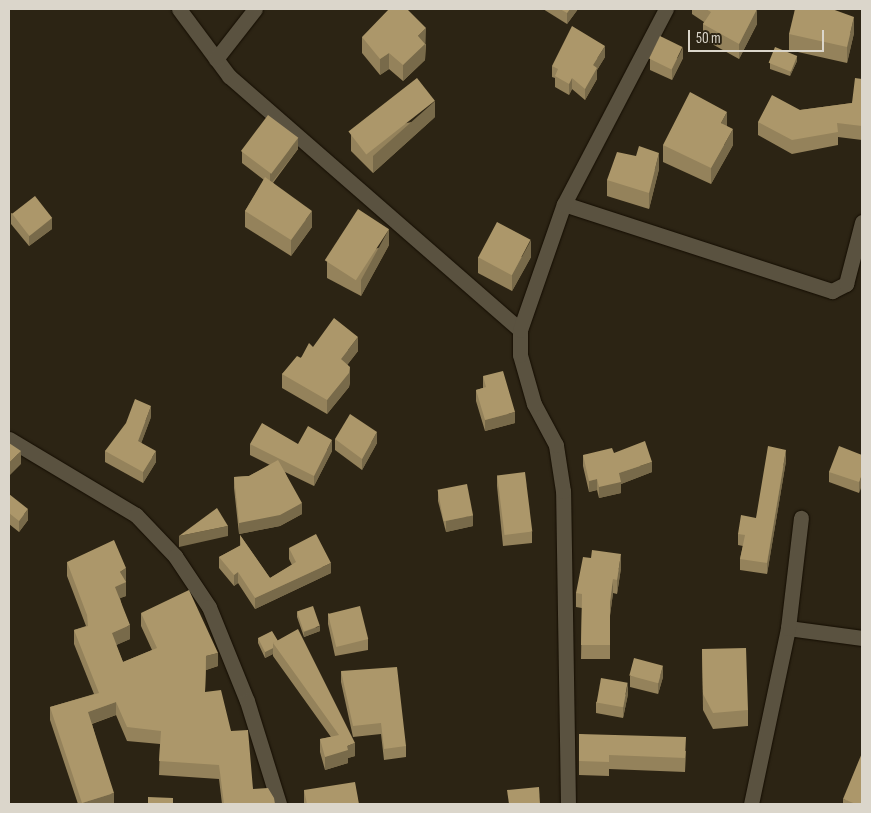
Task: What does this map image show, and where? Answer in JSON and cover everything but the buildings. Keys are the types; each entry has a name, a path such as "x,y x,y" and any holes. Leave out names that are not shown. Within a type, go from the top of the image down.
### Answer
{"street":[{"path":"179,9 229,76 520,330"},
{"path":"216,59 254,9"},
{"path":"568,804 563,491 556,445 534,404 520,355 520,330 564,204 666,9"},
{"path":"564,204 832,291 846,284 862,222"},
{"path":"9,440 136,515 175,556 209,606 247,701 279,804"},
{"path":"751,804 788,628 800,518"},
{"path":"788,628 862,638"}]}
